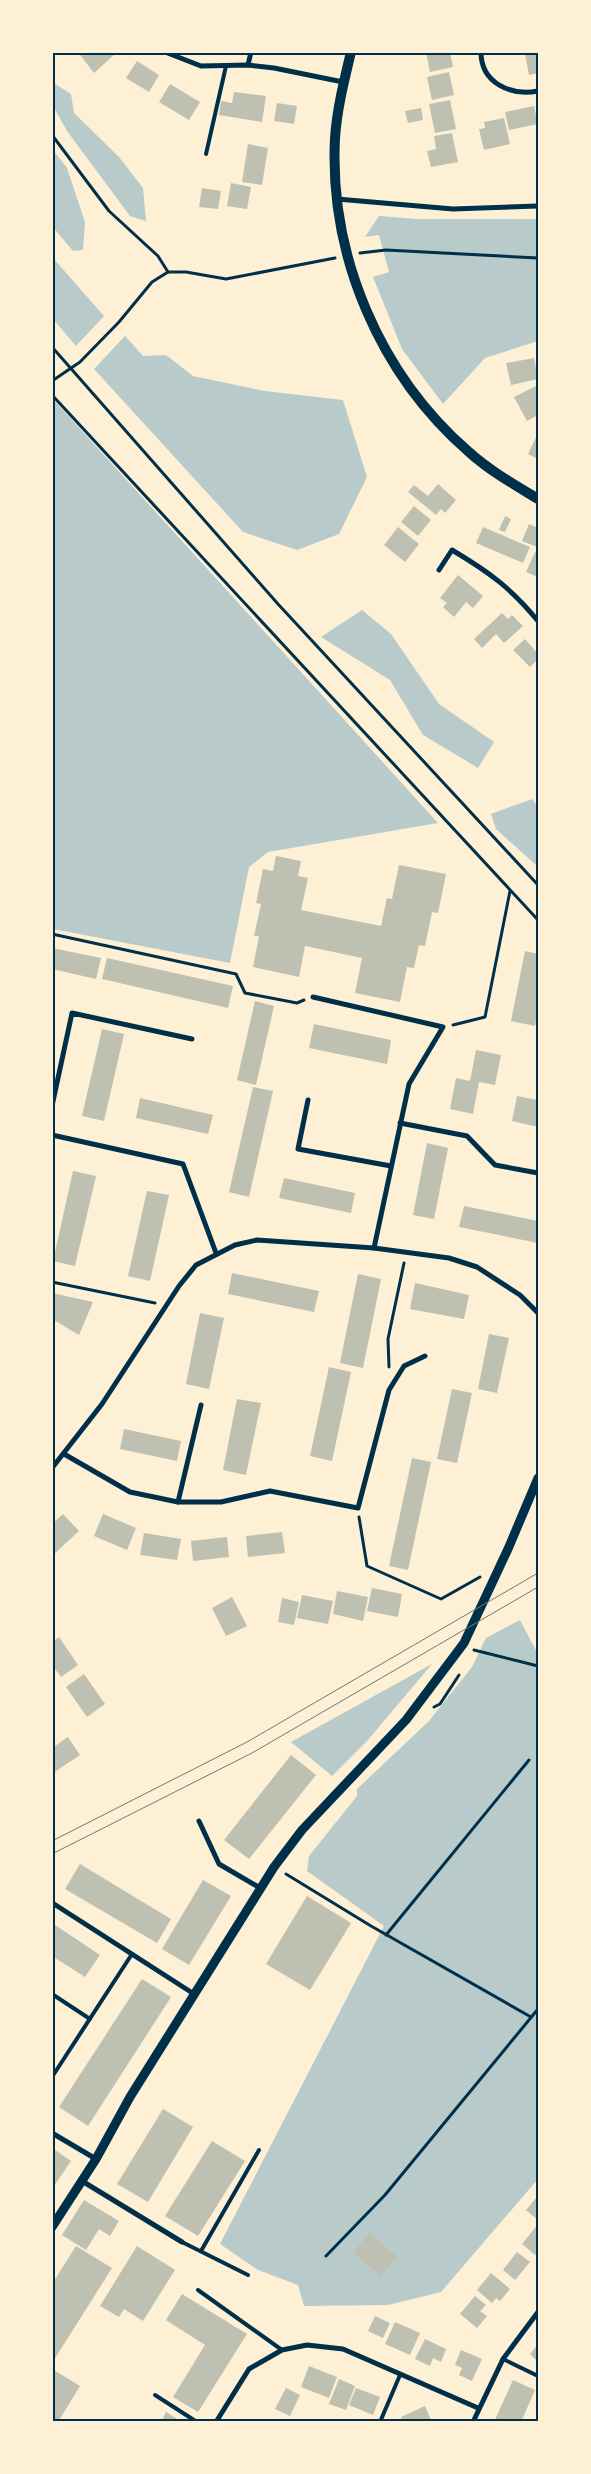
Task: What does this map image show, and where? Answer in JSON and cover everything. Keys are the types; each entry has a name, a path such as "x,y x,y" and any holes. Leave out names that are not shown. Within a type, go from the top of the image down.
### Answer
{"main road":[{"path":"352,52 344,83 335,138 336,199 346,256 373,326 398,371 425,408 456,441 502,477 538,499"}],"street":[{"path":"166,52 202,66 248,65 274,68 344,83"},
{"path":"248,65 251,52"},
{"path":"481,52 485,70 498,85 519,93 538,91"},
{"path":"336,199 453,209 538,206"},
{"path":"439,570 452,550 490,573 518,596 538,621"},
{"path":"313,997 443,1027 409,1084 374,1248"},
{"path":"52,1106 72,1013 192,1039"},
{"path":"308,1100 298,1149 391,1166"},
{"path":"400,1124 467,1136 496,1165 538,1173"},
{"path":"52,1135 183,1164 216,1253"},
{"path":"52,1468 102,1404 196,1265 216,1253 235,1245 258,1240 374,1248 449,1258 476,1267 520,1295 538,1313"},
{"path":"64,1454 130,1492 178,1502 221,1502 270,1491 358,1508 390,1390 404,1366 425,1356"},
{"path":"178,1502 201,1405"},
{"path":"52,2227 96,2159 130,2097 274,1867 302,1830 406,1720 464,1643 508,1549 538,1478"},
{"path":"199,1821 219,1864 260,1888"},
{"path":"54,1904 194,1994"},
{"path":"52,2133 96,2159"},
{"path":"82,2181 182,2242"},
{"path":"473,2422 478,2408 503,2359 538,2312"},
{"path":"216,2422 249,2368 282,2350 307,2345 343,2349 478,2408"}],"lane":[{"path":"206,154 226,66"},
{"path":"52,2077 132,1954"},
{"path":"52,1994 90,2018"},
{"path":"201,2251 259,2150"},
{"path":"182,2242 248,2275"},
{"path":"198,2290 282,2350"},
{"path":"503,2359 538,2376"},
{"path":"380,2422 400,2375"},
{"path":"155,2395 198,2422"}],"path":[{"path":"52,135 109,211 158,256 168,272 152,282 98,345 72,368 52,380"},
{"path":"52,347 278,604 538,885"},
{"path":"52,394 538,920"},
{"path":"443,1027 485,1017 510,890"},
{"path":"52,934 236,974 245,993 297,1003 313,997"},
{"path":"390,1390 388,1339 406,1252"},
{"path":"52,1282 167,1306"},
{"path":"358,1508 367,1566 441,1599 500,1565"},
{"path":"474,1650 538,1666"},
{"path":"386,1934 529,1760"},
{"path":"274,1867 531,2017"},
{"path":"326,2256 386,2195 538,2009"}],"shaded area":[{"path":"52,82 71,94 74,113 119,157 143,188 146,221 130,216 67,131 53,106"},
{"path":"53,150 67,168 85,222 83,250 73,251 53,227"},
{"path":"379,216 417,219 538,219 538,341 485,358 443,404 402,349 373,277 389,272 379,235 365,237"},
{"path":"53,258 104,316 76,346 53,319"},
{"path":"125,336 143,356 166,355 193,376 265,391 343,400 367,477 339,534 297,550 243,532 94,369"},
{"path":"53,399 438,823 268,852 249,867 230,963 53,929"},
{"path":"362,610 391,634 439,704 494,742 478,768 423,735 390,680 321,637"},
{"path":"532,799 538,807 538,867 496,829 491,814"},
{"path":"520,1620 538,1654 538,2179 441,2292 388,2305 304,2306 298,2285 258,2270 220,2244 384,1926 307,1871 309,1856 357,1796 357,1789 429,1721 472,1667 486,1638"},
{"path":"432,1664 368,1740 332,1776 291,1742"}],"building":[{"path":"78,52 117,52 94,73"},
{"path":"426,52 450,52 453,67 430,72"},
{"path":"538,52 538,73 529,75 525,54"},
{"path":"137,61 159,75 149,92 126,78"},
{"path":"449,72 454,95 432,100 427,77"},
{"path":"170,84 200,102 189,120 159,102"},
{"path":"234,92 266,96 262,122 219,115 221,101 232,103"},
{"path":"450,100 456,129 435,133 429,104"},
{"path":"277,103 297,106 294,124 274,121"},
{"path":"534,106 538,124 509,130 505,112"},
{"path":"421,108 423,120 408,123 405,111"},
{"path":"504,118 510,144 484,150 479,129 485,128 484,122"},
{"path":"452,133 458,162 431,167 427,151 436,149 434,136"},
{"path":"248,144 268,148 262,185 242,182"},
{"path":"231,183 251,187 247,209 227,206"},
{"path":"202,188 221,191 218,209 199,207"},
{"path":"534,358 538,379 511,385 506,363"},
{"path":"538,385 538,415 527,421 514,397"},
{"path":"538,433 538,459 528,454"},
{"path":"438,484 456,500 445,513 441,509 436,515 408,492 414,485 428,496"},
{"path":"414,506 431,520 418,536 401,522"},
{"path":"505,516 511,519 505,532 499,530"},
{"path":"529,524 538,528 537,547 522,541"},
{"path":"398,527 419,544 405,562 384,545"},
{"path":"483,527 530,547 523,563 476,543"},
{"path":"535,552 538,553 538,577 526,572"},
{"path":"458,575 483,596 473,608 466,602 454,617 443,607 447,603 440,598"},
{"path":"502,613 508,619 512,615 523,626 504,643 496,634 482,648 474,639"},
{"path":"525,639 538,654 538,659 530,667 513,650"},
{"path":"276,856 301,861 298,876 308,878 301,910 381,926 387,898 392,899 399,865 446,874 438,913 432,912 425,946 419,945 414,968 407,967 400,1002 355,993 362,958 305,946 299,977 253,967 259,936 254,936 261,904 256,903 263,869 273,871"},
{"path":"52,948 101,958 96,979 52,969"},
{"path":"525,951 538,954 538,1011 535,1026 511,1021"},
{"path":"107,958 233,986 228,1008 102,979"},
{"path":"255,1001 274,1006 256,1085 237,1080"},
{"path":"314,1024 391,1040 387,1064 309,1048"},
{"path":"102,1029 124,1034 104,1121 82,1116"},
{"path":"476,1050 501,1055 495,1085 479,1082 473,1114 450,1109 456,1078 470,1081"},
{"path":"253,1087 273,1091 249,1197 229,1192"},
{"path":"517,1096 538,1100 538,1127 512,1121"},
{"path":"140,1098 213,1115 208,1134 136,1118"},
{"path":"427,1143 448,1148 434,1219 413,1215"},
{"path":"73,1171 96,1176 75,1266 53,1261"},
{"path":"284,1178 355,1193 351,1213 279,1198"},
{"path":"147,1191 169,1195 150,1281 128,1276"},
{"path":"464,1206 538,1221 538,1243 459,1227"},
{"path":"232,1273 319,1291 314,1312 228,1294"},
{"path":"358,1274 381,1279 363,1368 340,1363"},
{"path":"415,1283 469,1295 464,1319 410,1309"},
{"path":"52,1293 93,1302 79,1335 52,1319"},
{"path":"200,1313 224,1318 209,1389 186,1384"},
{"path":"489,1334 509,1338 497,1393 478,1389"},
{"path":"329,1367 351,1372 332,1461 310,1456"},
{"path":"452,1389 472,1393 457,1463 437,1459"},
{"path":"237,1399 261,1403 246,1475 223,1470"},
{"path":"124,1429 181,1441 177,1461 120,1449"},
{"path":"412,1458 431,1462 408,1570 389,1566"},
{"path":"63,1514 79,1531 52,1556 52,1524"},
{"path":"103,1514 136,1528 127,1550 94,1536"},
{"path":"282,1532 285,1553 248,1557 246,1536"},
{"path":"144,1533 181,1539 177,1560 140,1555"},
{"path":"227,1537 229,1557 193,1561 191,1541"},
{"path":"372,1588 402,1594 398,1617 367,1611"},
{"path":"337,1591 368,1597 363,1621 333,1614"},
{"path":"302,1595 333,1601 328,1624 297,1618"},
{"path":"232,1597 247,1626 226,1636 212,1608"},
{"path":"282,1598 299,1602 294,1625 278,1622"},
{"path":"59,1637 78,1665 61,1677 52,1665 52,1642"},
{"path":"84,1674 105,1704 87,1717 66,1687"},
{"path":"68,1737 80,1755 53,1773 52,1748"},
{"path":"291,1755 316,1775 249,1859 224,1840"},
{"path":"80,1864 171,1919 157,1943 65,1889"},
{"path":"203,1880 231,1896 189,1965 162,1949"},
{"path":"307,1896 351,1923 310,1990 266,1964"},
{"path":"52,1923 100,1955 85,1977 52,1956"},
{"path":"142,1979 171,1997 88,2126 59,2107"},
{"path":"163,2109 193,2127 148,2202 117,2184"},
{"path":"212,2141 245,2161 198,2236 165,2216"},
{"path":"52,2148 71,2161 52,2189"},
{"path":"536,2198 538,2200 538,2220 526,2210"},
{"path":"84,2200 119,2221 110,2236 99,2229 86,2250 62,2235"},
{"path":"538,2224 538,2250 535,2255 522,2244"},
{"path":"370,2233 397,2257 381,2276 353,2252"},
{"path":"76,2246 112,2268 52,2363 52,2284"},
{"path":"137,2246 175,2270 143,2321 124,2309 119,2317 100,2306"},
{"path":"517,2252 530,2262 515,2280 503,2270"},
{"path":"491,2273 510,2289 500,2301 496,2298 492,2303 477,2290"},
{"path":"182,2294 247,2334 198,2412 173,2397 205,2345 166,2320"},
{"path":"475,2296 486,2305 480,2311 487,2316 477,2328 460,2314"},
{"path":"375,2316 390,2323 383,2338 368,2331"},
{"path":"395,2322 420,2333 410,2355 385,2344"},
{"path":"425,2339 446,2349 441,2362 433,2358 430,2366 415,2359"},
{"path":"538,2344 538,2362 530,2354"},
{"path":"461,2350 482,2359 472,2381 459,2375 462,2368 455,2365"},
{"path":"309,2366 337,2377 329,2398 301,2387"},
{"path":"52,2369 80,2386 58,2422 52,2422"},
{"path":"339,2379 355,2386 346,2410 329,2404"},
{"path":"513,2380 535,2390 521,2422 494,2422"},
{"path":"286,2388 300,2395 290,2416 275,2409"},
{"path":"356,2388 380,2397 373,2415 349,2405"},
{"path":"425,2406 432,2422 403,2422 401,2417"},
{"path":"166,2412 182,2422 161,2422"}],"tram line":[{"path":"52,1841 247,1742 538,1573"},
{"path":"52,1854 252,1753 538,1587"}]}
